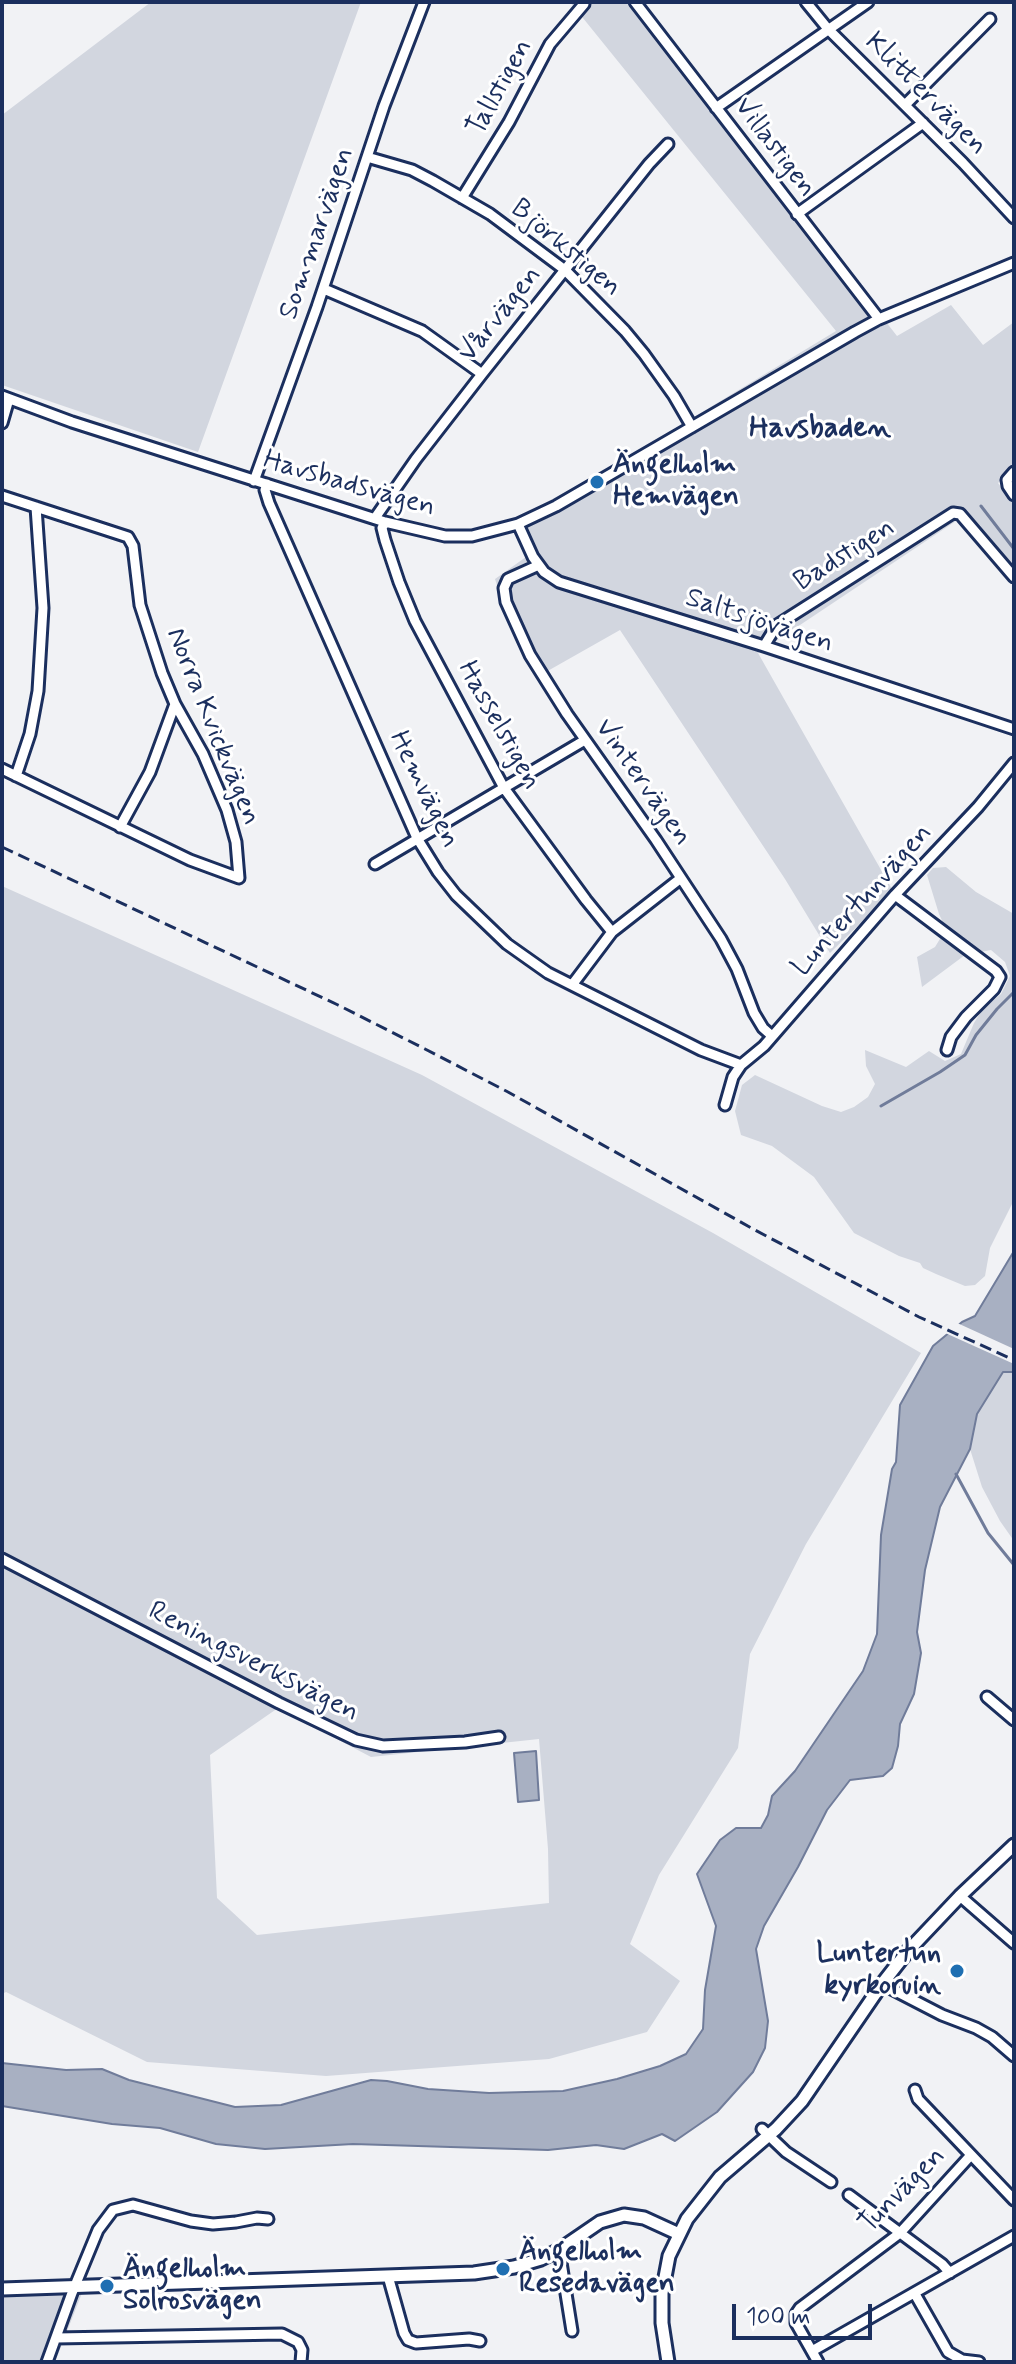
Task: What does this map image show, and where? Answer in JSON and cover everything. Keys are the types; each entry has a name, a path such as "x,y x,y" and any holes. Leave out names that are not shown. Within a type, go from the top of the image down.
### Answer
{"street":[{"name":"Sommarvägen","path":"254,481 424,2"},
{"name":"Villastigen","path":"635,2 879,319"},
{"name":"Klittervägen","path":"806,2 828,29 1014,218"},
{"path":"716,108 868,2"},
{"name":"Tallstigen","path":"462,198 509,122 550,44 584,4"},
{"path":"905,105 990,19"},
{"path":"797,214 923,123"},
{"name":"Vårvägen","path":"380,520 416,459 668,144"},
{"name":"Björkstigen","path":"367,157 412,170 462,198 516,232 565,270 625,331 674,396 692,427"},
{"name":"Havsbadsvägen","path":"6,397 72,422 380,520 445,536 472,536 518,524 556,506 879,319 1014,263"},
{"path":"324,289 422,331 482,374"},
{"path":"2,423 6,397"},
{"path":"1011,476 1008,486 1014,495"},
{"name":"Hemvägen","path":"267,484 265,490 269,503 417,838 438,872 472,912 528,961 701,1050 741,1065"},
{"name":"Norra Kvickvägen","path":"2,496 128,537 133,546 140,605 162,673 227,810 236,842 239,878 190,860 120,827"},
{"path":"16,776 30,734 38,691 43,608 36,507"},
{"name":"Badstigen","path":"764,646 777,625 953,513 957,512 1014,577"},
{"name":"Hasselstigen","path":"380,520 415,621 504,788 612,932"},
{"name":"Saltsjövägen","path":"518,524 533,557 544,572 559,582 1014,729"},
{"name":"Vintervägen","path":"539,565 508,579 504,588 506,602 530,655 721,939 754,1013 772,1036"},
{"path":"2,769 120,827 150,772 175,704"},
{"path":"375,864 585,740"},
{"name":"Luntertunvägen","path":"741,1065 772,1036 1014,763"},
{"path":"572,985 612,932 681,878"},
{"path":"895,895 1000,977 994,989 951,1037 947,1050"},
{"path":"725,1105 729,1087 741,1065"},
{"name":"Reningsverksvägen","path":"2,1559 356,1740 383,1746 499,1737"},
{"path":"987,1697 1014,1720"},
{"path":"668,2362 661,2301 669,2256 698,2203 765,2133 794,2111 907,1952 1014,1845"},
{"path":"960,1896 1014,1943"},
{"path":"882,1984 942,2015 976,2028 1014,2056"},
{"name":"Tunvägen","path":"915,2090 918,2099 1014,2200"},
{"path":"765,2133 786,2152 831,2182"},
{"name":"Tunvägen","path":"818,2362 796,2323 800,2308 900,2233 971,2155"},
{"path":"849,2195 950,2273"},
{"path":"47,2362 98,2230 108,2214 118,2207 133,2205 213,2224 268,2219"},
{"path":"2,2289 474,2273 541,2259 600,2222 624,2215 644,2218 679,2234"},
{"path":"812,2351 1014,2236"},
{"path":"559,2250 572,2331"},
{"path":"388,2276 408,2340 416,2343 480,2341"},
{"path":"915,2294 948,2352 962,2360 979,2362"},
{"path":"56,2338 282,2334 298,2342 302,2350 301,2362"}],"shaded area":[{"path":"151,2 361,2 198,452 2,385 2,115"},
{"path":"570,2 635,2 897,336 951,305 983,345 1014,322 1014,467 998,483 1014,504 1014,583 959,519 758,653 893,891 830,953 785,879 620,630 537,677 515,640 495,579 526,557 509,523 623,460 836,331"},
{"path":"946,867 976,892 1014,914 1014,1200 990,1248 985,1276 975,1285 965,1286 854,1233 814,1177 772,1146 741,1135 735,1111 742,1085 755,1075 841,1112 868,1097 875,1084 866,1066 865,1050 906,1067 929,1051 945,1061 961,1054 982,1010 1001,994 1010,976 1005,962 991,950 965,955 922,987 917,957 935,947 946,929 927,875 933,868"},
{"path":"2,886 422,1075 713,1233 921,1353 806,1544 750,1654 738,1748 659,1875 630,1944 680,1981 647,2032 549,2059 326,2076 147,2062 6,1992 2,1994","holes":["278,1708 371,1757 539,1739 549,1903 257,1935 217,1898 210,1755"]},
{"path":"1003,1371 1014,1372 1014,1541 982,1487 970,1449 977,1414"},
{"path":"82,2293 55,2362 2,2362 2,2295"}],"water":[{"path":"1014,1251 1014,1372 1003,1372 977,1414 970,1449 940,1507 925,1570 917,1632 921,1653 914,1694 900,1724 892,1768 883,1776 850,1780 827,1810 764,1926 756,1949 768,2021 765,2048 753,2072 717,2112 675,2141 662,2134 624,2149 596,2145 548,2150 353,2144 265,2149 216,2144 160,2128 112,2124 2,2106 2,2063 66,2070 102,2069 129,2080 235,2107 281,2105 371,2080 428,2089 489,2093 563,2091 617,2079 660,2066 686,2054 703,2029 705,1990 716,1926 697,1874 720,1840 736,1828 761,1828 772,1796 795,1771 863,1671 877,1634 881,1535 892,1469 896,1462 900,1405 933,1346 962,1322 975,1316"},
{"path":"536,1751 539,1800 518,1802 514,1753"}],"pier":[{"path":"955,1322 1014,1349 1014,1364 943,1332"}],"waterway":[{"path":"981,506 1014,549"},
{"path":"881,1106 965,1055 976,1035 1014,992"},
{"path":"956,1474 988,1533 1014,1565"}],"railway":[{"path":"2,847 425,1049 919,1317 1014,1360"}],"place":[{"name":"Ängelholm Hemvägen","path":"597,482"},
{"name":"Luntertun kyrkoruin","path":"957,1971"},
{"name":"Ängelholm Resedavägen","path":"503,2269"},
{"name":"Ängelholm Solrosvägen","path":"107,2286"}],"district":[{"name":"Havsbaden","path":"820,430"}]}
